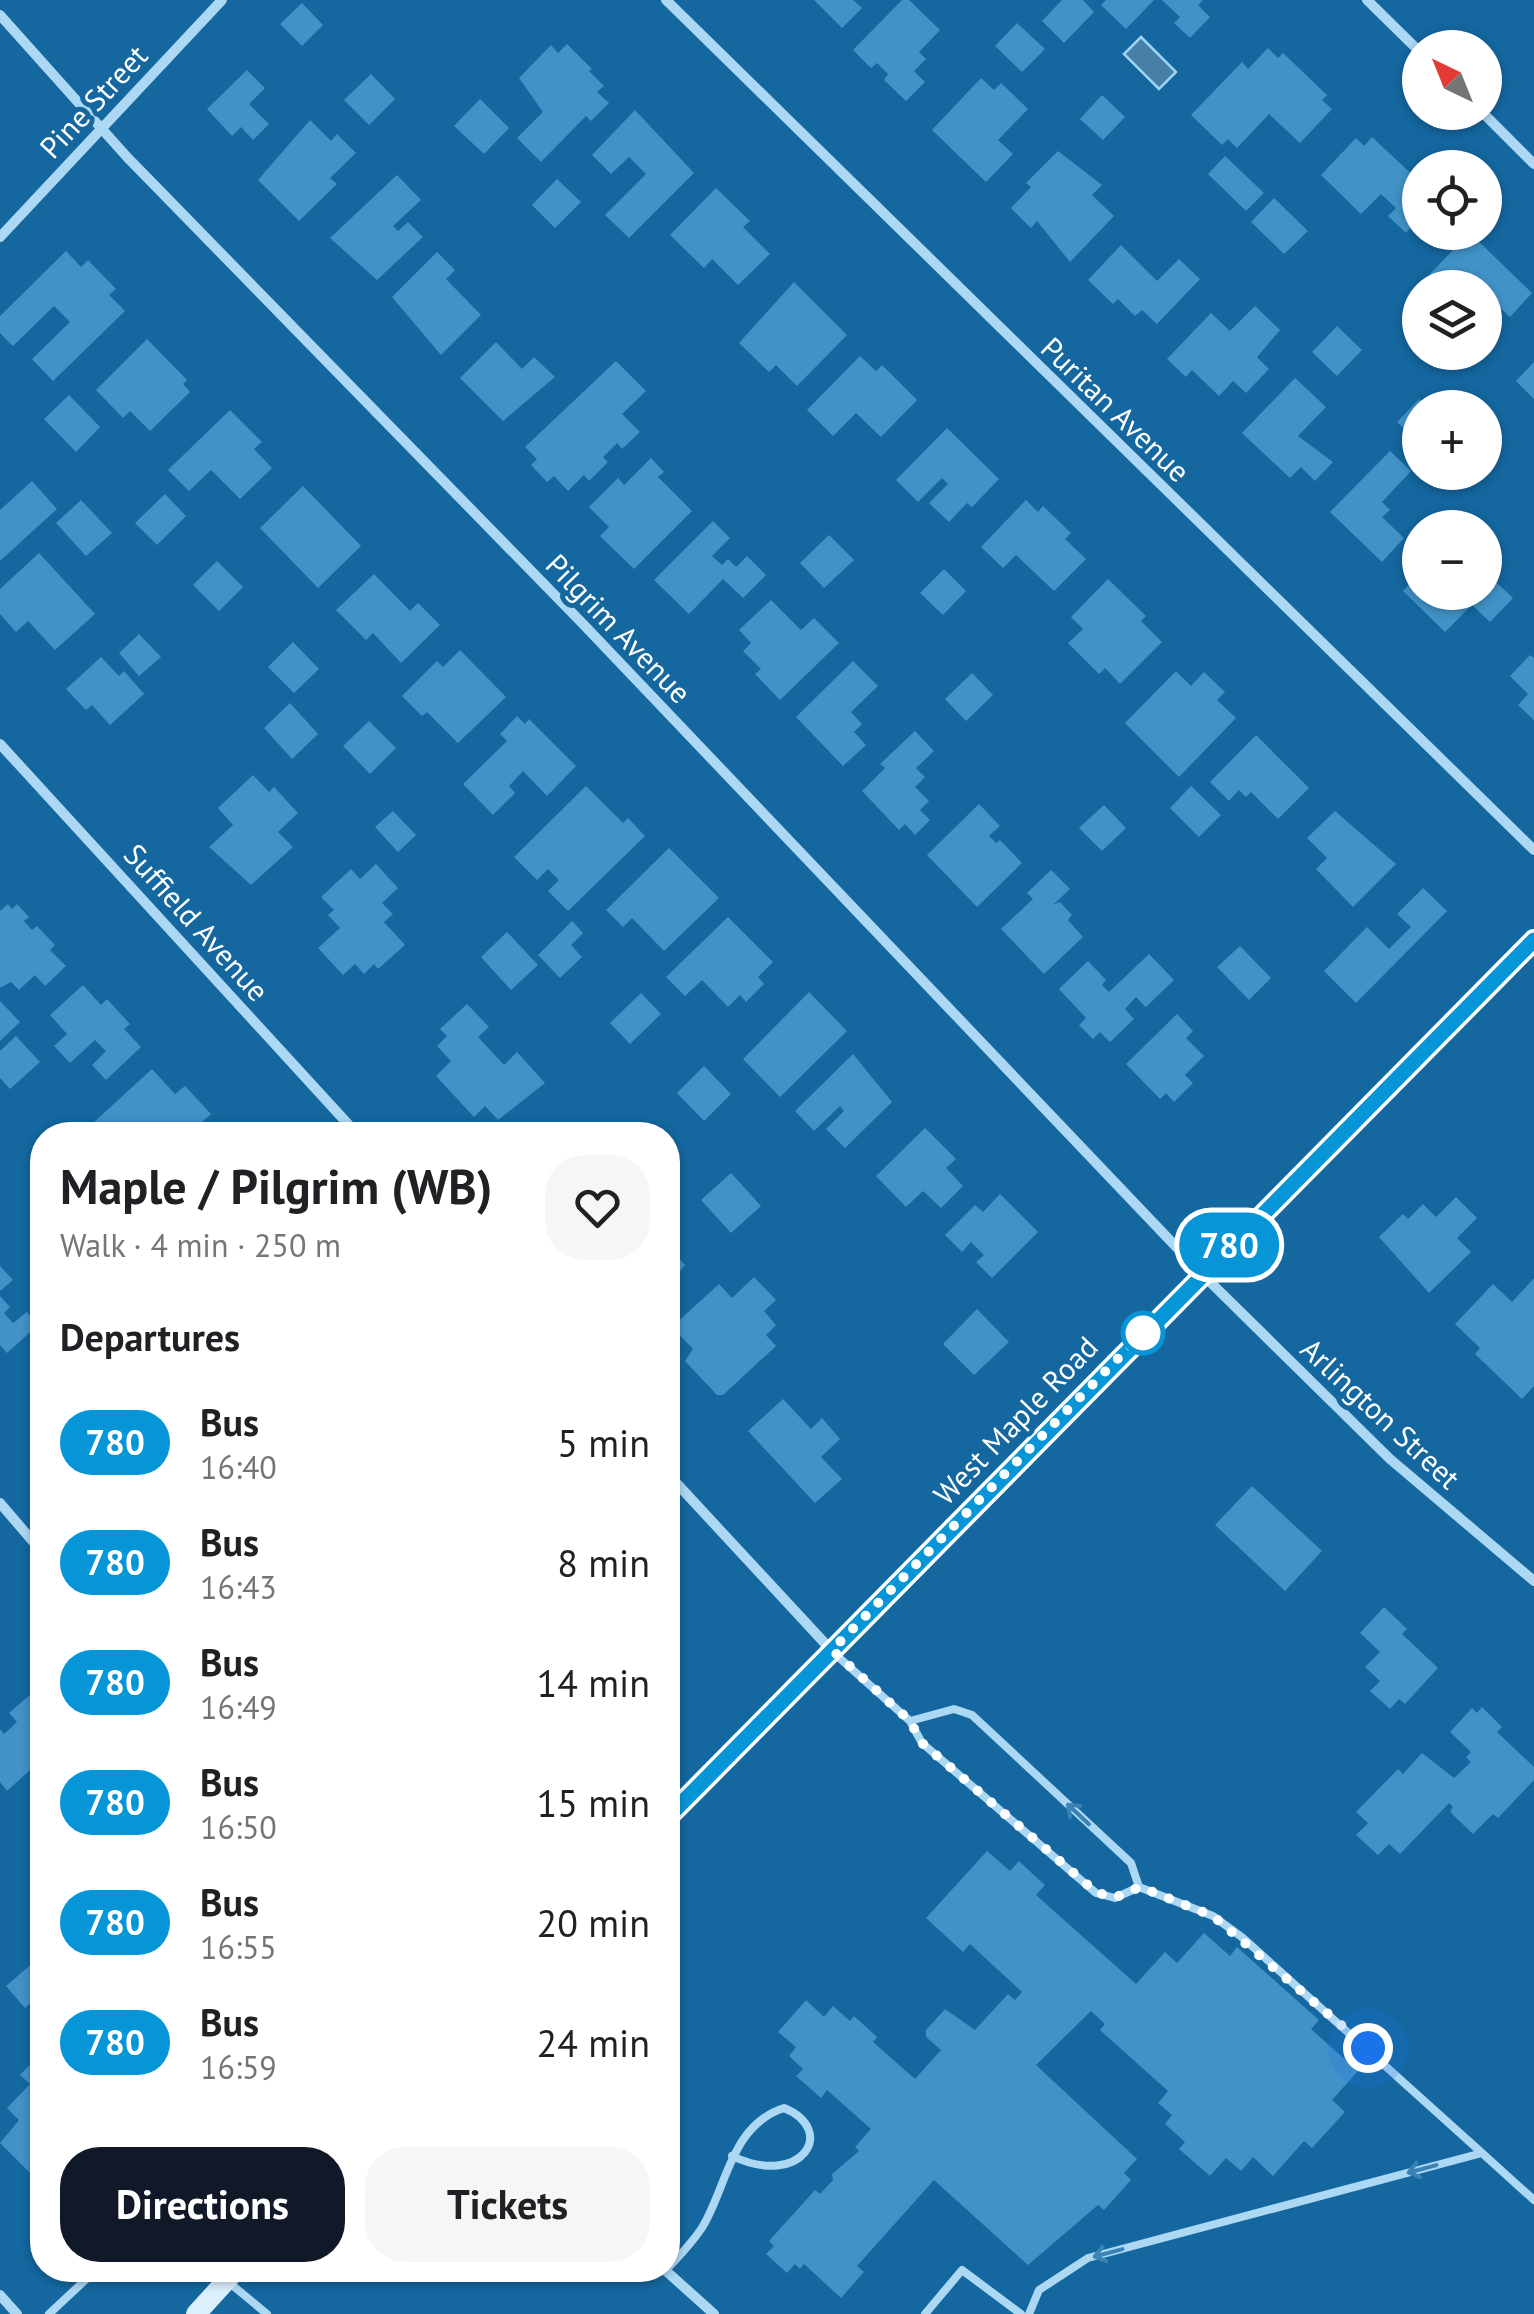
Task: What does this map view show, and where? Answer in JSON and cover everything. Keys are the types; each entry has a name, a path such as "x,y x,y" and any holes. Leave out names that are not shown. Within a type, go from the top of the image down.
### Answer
{"main road":[{"name":"West Maple Road","path":"680,1805 1534,940"},
{"path":"196,2314 219,2282"}],"street":[{"name":"Pine Street","path":"0,236 222,0"},
{"name":"Puritan Avenue","path":"666,0 1534,850"},
{"path":"1367,0 1402,34"},
{"name":"Pilgrim Avenue","path":"0,15 102,129 584,624 1202,1274"},
{"path":"1500,130 1534,164"},
{"name":"Suffield Avenue","path":"0,744 346,1122"},
{"name":"Arlington Street","path":"1202,1274 1390,1459 1534,1580"},
{"path":"680,1487 832,1650"},
{"path":"0,1504 30,1538"},
{"path":"680,2282 714,2314"},
{"path":"0,2295 17,2314"}],"lane":[{"path":"832,1650 910,1721 922,1743 1096,1892 1114,1898 1140,1887 1213,1916 1244,1938 1534,2200"},
{"path":"910,1721 954,1709 972,1715 1131,1864 1140,1887"},
{"path":"680,2253 703,2226 732,2156 770,2112 784,2108 806,2123 810,2135 805,2153 792,2164 770,2169 732,2156"},
{"path":"1029,2314 1039,2290 1088,2258 1482,2153"},
{"path":"925,2314 962,2270 1020,2314"},
{"path":"49,2314 83,2282"},
{"path":"235,2282 267,2314"}],"water":[{"path":"1141,37 1176,72 1159,89 1124,54"}],"building":[{"path":"814,0 853,0 862,8 842,28"},
{"path":"902,0 909,0 940,30 919,52 926,59 914,71 925,82 906,101 884,80 888,74 877,63 871,68 853,50"},
{"path":"1062,0 1083,0 1094,12 1064,43 1042,21"},
{"path":"1106,0 1154,0 1126,29 1101,5"},
{"path":"1162,0 1203,0 1198,5 1210,17 1190,38 1174,23 1180,17"},
{"path":"302,3 323,25 302,46 280,24"},
{"path":"1017,23 1045,49 1022,72 995,46"},
{"path":"567,44 592,69 589,71 604,86 597,92 609,103 591,121 586,116 541,162 517,138 543,112 519,78 551,45 558,53"},
{"path":"1268,48 1278,58 1283,53 1327,95 1322,100 1332,109 1300,143 1269,114 1237,148 1228,139 1222,145 1191,115 1242,62 1248,69"},
{"path":"247,70 265,88 249,104 269,124 253,140 241,127 232,136 207,109"},
{"path":"371,74 395,99 369,125 344,100"},
{"path":"981,78 994,90 1001,83 1028,109 998,140 1013,154 986,182 932,130"},
{"path":"1102,95 1125,117 1103,140 1080,119"},
{"path":"480,99 509,128 484,154 454,126"},
{"path":"635,110 694,173 629,238 605,215 646,174 629,157 611,174 592,155"},
{"path":"310,120 331,141 337,134 356,153 330,178 337,184 299,221 258,180"},
{"path":"1372,137 1402,165 1402,229 1388,216 1396,208 1381,194 1361,214 1321,175 1356,138 1364,146"},
{"path":"1058,151 1102,185 1092,195 1114,216 1070,262 1037,221 1031,228 1011,208 1031,187 1026,183"},
{"path":"1225,156 1264,193 1246,211 1208,174"},
{"path":"397,175 421,200 393,226 398,231 408,222 423,237 377,280 330,238"},
{"path":"557,179 581,202 555,228 532,205"},
{"path":"716,188 750,221 743,227 770,254 738,285 712,259 704,268 670,235"},
{"path":"1274,198 1308,231 1284,254 1251,222"},
{"path":"1121,245 1157,281 1179,259 1200,279 1157,324 1142,310 1135,316 1118,299 1113,304 1088,280"},
{"path":"1453,250 1488,250 1532,293 1510,317 1502,310 1502,270 1434,270"},
{"path":"66,251 81,267 88,260 116,289 109,295 125,311 53,381 32,359 70,322 54,306 13,346 0,333 0,316"},
{"path":"437,252 455,270 446,279 481,315 441,355 392,297"},
{"path":"794,282 847,335 797,386 776,365 769,372 739,343"},
{"path":"1255,306 1280,330 1257,357 1269,369 1246,393 1233,381 1219,396 1192,370 1186,377 1167,359 1211,313 1230,331"},
{"path":"1337,326 1362,350 1337,376 1312,352"},
{"path":"147,339 187,380 183,384 190,392 150,431 130,411 123,418 96,390"},
{"path":"496,342 522,369 534,357 555,377 503,421 460,378"},
{"path":"860,356 876,371 882,365 917,400 881,437 856,413 833,436 807,410"},
{"path":"616,361 646,391 622,414 640,432 622,449 617,443 603,457 608,462 589,481 584,475 568,491 554,476 547,482 531,465 537,459 525,447"},
{"path":"1534,362 1534,399 1516,381"},
{"path":"1295,378 1326,407 1298,436 1333,462 1315,481 1301,467 1290,478 1242,433"},
{"path":"69,395 100,427 76,452 44,419"},
{"path":"230,410 262,442 254,449 272,468 240,499 211,470 189,491 168,470"},
{"path":"947,428 999,479 972,507 967,503 949,522 929,503 948,484 942,478 918,502 896,480"},
{"path":"1390,451 1402,462 1402,481 1382,502 1390,510 1382,517 1402,540 1382,562 1330,512"},
{"path":"651,458 664,472 658,477 692,511 634,569 600,536 609,527 589,507 618,478 624,485"},
{"path":"32,481 57,509 0,561 0,510"},
{"path":"303,486 361,546 318,588 260,528"},
{"path":"165,494 186,516 157,545 135,523"},
{"path":"81,500 112,533 86,556 56,523"},
{"path":"1026,500 1038,512 1043,506 1071,533 1065,539 1086,559 1054,591 1016,555 1003,568 981,547"},
{"path":"713,521 730,538 712,556 722,565 728,559 736,567 747,556 766,575 743,598 723,579 689,614 654,580"},
{"path":"829,535 854,560 824,588 800,563"},
{"path":"39,553 95,614 55,650 28,621 16,632 0,614 0,589"},
{"path":"217,561 243,587 219,611 193,585"},
{"path":"944,569 966,591 943,615 920,593"},
{"path":"374,574 410,611 418,603 440,625 401,663 373,633 366,640 336,610"},
{"path":"1108,579 1146,616 1141,621 1162,642 1120,684 1105,668 1099,674 1068,643 1083,629 1071,617"},
{"path":"1502,588 1513,598 1502,609"},
{"path":"771,600 801,630 814,618 839,643 780,700 755,674 761,669 743,651 751,643 739,630"},
{"path":"1422,610 1467,610 1445,632"},
{"path":"1477,610 1502,610 1490,622"},
{"path":"139,634 161,657 139,676 119,653"},
{"path":"293,642 319,669 294,693 268,667"},
{"path":"460,650 506,697 458,743 427,712 422,716 402,696 437,661 443,667"},
{"path":"1530,655 1534,658 1534,720 1518,705 1528,694 1510,676"},
{"path":"101,657 119,676 124,671 144,694 110,725 92,705 86,710 66,689"},
{"path":"853,661 878,686 851,712 862,724 854,732 866,745 843,766 796,717"},
{"path":"1176,671 1191,686 1204,672 1225,692 1217,700 1236,718 1179,777 1125,723"},
{"path":"972,673 993,695 966,721 945,699"},
{"path":"290,703 318,734 292,759 264,728"},
{"path":"517,716 525,724 529,719 576,766 547,796 523,771 509,786 515,793 493,815 463,784 507,741 500,734"},
{"path":"369,721 396,748 370,774 343,746"},
{"path":"915,731 934,751 916,768 925,777 915,787 929,801 920,810 930,820 915,835 905,824 899,830 862,791 885,768 880,764"},
{"path":"1256,735 1309,788 1278,819 1251,792 1246,797 1239,790 1229,801 1210,782"},
{"path":"253,775 269,792 274,787 298,813 278,832 293,847 251,885 209,847 233,825 218,808"},
{"path":"586,786 623,823 628,818 645,836 568,911 548,891 559,880 548,869 537,880 514,857"},
{"path":"1191,786 1221,815 1199,837 1170,808"},
{"path":"979,804 1000,826 989,836 996,843 1000,840 1022,863 977,907 927,855"},
{"path":"1104,805 1126,828 1102,851 1079,828"},
{"path":"393,811 416,835 398,852 375,827"},
{"path":"1335,811 1396,864 1353,907 1316,869 1327,858 1307,838"},
{"path":"669,848 719,898 664,951 632,918 623,927 606,910"},
{"path":"376,864 398,888 382,903 393,914 384,922 405,945 378,969 374,964 364,974 355,964 343,975 318,948 340,928 328,915 334,910 321,897 351,869 360,879"},
{"path":"1051,870 1070,889 1053,905 1060,902 1072,915 1068,920 1083,937 1044,974 1001,929 1033,899 1027,893"},
{"path":"1423,888 1447,911 1356,1003 1324,971 1367,927 1389,949 1411,927 1397,914"},
{"path":"8,904 12,909 17,904 29,917 24,921 32,930 37,926 55,945 50,950 66,966 45,986 35,975 19,990 11,982 0,988 0,911"},
{"path":"728,917 773,962 758,977 764,984 746,1002 740,995 728,1007 702,980 685,996 666,977"},
{"path":"572,921 583,933 571,945 582,957 560,978 538,955"},
{"path":"507,932 538,965 511,990 481,957"},
{"path":"1240,946 1271,978 1249,1000 1217,967"},
{"path":"1149,954 1174,980 1146,1007 1136,997 1125,1009 1134,1019 1110,1042 1100,1032 1093,1039 1079,1025 1086,1018 1059,989 1088,961 1106,980 1102,985 1109,992"},
{"path":"83,985 101,1005 107,999 130,1024 124,1029 141,1047 106,1080 92,1065 106,1051 95,1040 70,1063 54,1046 67,1034 50,1015"},
{"path":"809,992 847,1031 780,1097 743,1059"},
{"path":"641,993 661,1014 630,1044 610,1023"},
{"path":"0,1001 20,1022 0,1041"},
{"path":"467,1004 489,1027 478,1037 504,1065 517,1052 545,1083 498,1120 485,1106 474,1117 436,1076 451,1061 437,1046 447,1036 440,1029"},
{"path":"1177,1014 1193,1031 1186,1038 1204,1056 1185,1075 1193,1083 1174,1102 1166,1093 1160,1099 1126,1064"},
{"path":"16,1036 40,1062 10,1089 0,1078 0,1051"},
{"path":"853,1054 892,1102 845,1148 826,1129 844,1111 840,1106 814,1131 795,1111"},
{"path":"704,1066 731,1094 704,1121 677,1093"},
{"path":"152,1069 175,1094 185,1086 211,1114 202,1122 94,1122"},
{"path":"925,1128 956,1159 946,1168 963,1186 941,1208 923,1191 906,1207 876,1176"},
{"path":"731,1173 761,1206 731,1233 701,1200"},
{"path":"1000,1194 1038,1232 992,1278 976,1262 984,1255 971,1242 962,1252 945,1235 975,1205 983,1212"},
{"path":"1456,1197 1477,1218 1457,1238 1471,1252 1429,1293 1379,1237 1403,1214 1408,1219 1423,1204 1436,1217"},
{"path":"0,1266 13,1280 0,1291"},
{"path":"754,1277 776,1300 764,1311 776,1325 766,1335 776,1346 723,1395 717,1395 685,1361 693,1349 680,1335 680,1320 719,1284 732,1298"},
{"path":"1534,1278 1534,1386 1522,1399 1475,1354 1480,1348 1455,1324 1493,1284 1512,1302"},
{"path":"0,1296 10,1307 4,1313 13,1323 27,1312 30,1316 30,1332 7,1353 0,1345"},
{"path":"977,1309 1009,1342 974,1375 943,1344"},
{"path":"783,1399 811,1429 822,1418 840,1439 821,1457 842,1479 815,1503 748,1431"},
{"path":"1252,1486 1322,1551 1285,1591 1215,1525"},
{"path":"1384,1607 1407,1629 1402,1634 1438,1668 1405,1704 1399,1699 1390,1709 1370,1691 1380,1681 1365,1667 1380,1652 1360,1633"},
{"path":"30,1695 30,1770 7,1791 0,1782 0,1729 4,1734 17,1722 9,1713"},
{"path":"1482,1707 1502,1727 1497,1732 1534,1767 1534,1780 1498,1818 1493,1814 1473,1834 1450,1812 1453,1807 1449,1803 1400,1854 1389,1844 1378,1855 1356,1835 1368,1823 1356,1812 1398,1769 1403,1774 1422,1753 1454,1778 1471,1762 1466,1757 1471,1752 1450,1732 1472,1708 1477,1713"},
{"path":"987,1851 1010,1871 1019,1861 1045,1885 1036,1895 1136,1984 1165,1952 1177,1963 1204,1933 1230,1956 1237,1947 1319,2020 1311,2029 1358,2071 1332,2100 1345,2112 1312,2148 1304,2141 1273,2176 1253,2157 1241,2171 1226,2158 1210,2176 1179,2149 1185,2142 1165,2124 1172,2115 1158,2103 1168,2091 1100,2030 1105,2024 1091,2011 1036,2065 1137,2159 1124,2173 1131,2180 1104,2210 1098,2205 1028,2265 934,2180 857,2266 864,2272 841,2298 804,2264 800,2269 795,2264 787,2273 766,2254 774,2246 769,2241 815,2190 820,2194 833,2180 832,2174 859,2151 855,2147 871,2129 827,2090 821,2098 796,2076 803,2069 789,2056 796,2047 778,2032 806,2000 824,2017 833,2006 850,2021 854,2016 877,2037 873,2042 915,2079 941,2050 926,2037 926,2030 945,2009 975,2030 1008,1994 1015,2000 1022,1992 970,1944 963,1952 926,1918"},
{"path":"30,1965 30,2004 25,2008 6,1986"},
{"path":"30,2065 30,2084 20,2075"},
{"path":"30,2084 30,2173 0,2143 19,2120 7,2108"}],"bus line":[{"name":"780","path":"680,1805 1534,940"}],"route":[{"path":"1143,1333 832,1650 910,1721 922,1743 1096,1892 1114,1898 1140,1887 1213,1916 1244,1938 1368,2048"}]}
